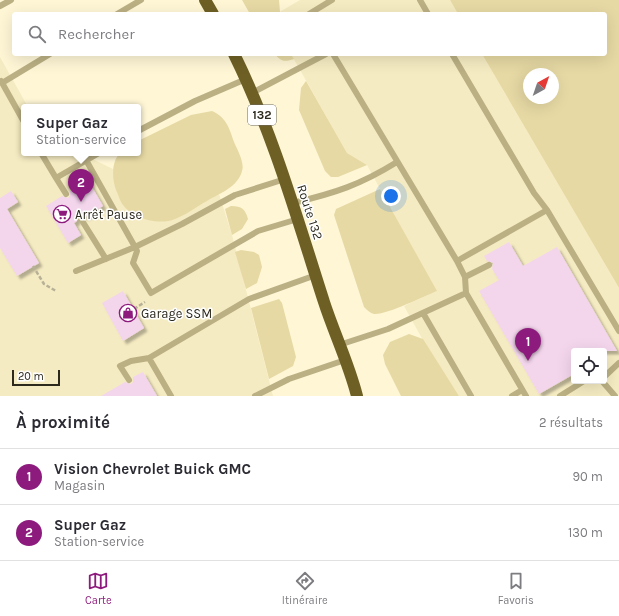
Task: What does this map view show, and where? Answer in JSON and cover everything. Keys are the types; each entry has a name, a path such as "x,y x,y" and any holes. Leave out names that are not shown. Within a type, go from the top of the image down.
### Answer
{"highway":[{"path":"205,0 212,12"},
{"name":"Route 132","path":"235,56 252,93 285,179 339,345 354,381 364,396"},
{"name":"Route 132","path":"354,381 357,396"}],"lane":[{"path":"0,6 10,0"},
{"path":"120,12 141,0"},
{"path":"312,12 332,0"},
{"path":"420,0 427,12"},
{"path":"21,117 1,81 46,56"},
{"path":"252,93 322,56"},
{"path":"334,56 457,261 465,277 466,293 524,393 512,396"},
{"path":"453,56 534,193 547,210 619,331"},
{"path":"141,129 195,101 246,79"},
{"path":"44,156 66,194"},
{"path":"56,178 93,156"},
{"path":"86,160 137,251 133,263 151,293 258,231 298,219"},
{"path":"293,203 341,191 374,176 397,162"},
{"path":"76,271 135,247 182,224 235,195 285,179"},
{"path":"457,261 547,210"},
{"path":"81,219 106,259"},
{"path":"465,277 490,265"},
{"path":"128,380 120,366 131,361 149,358 249,299 316,275"},
{"path":"339,345 388,328 466,293"},
{"path":"423,313 472,396"},
{"path":"149,358 171,396"},
{"path":"255,396 289,379 345,360"},
{"path":"607,374 619,364"},
{"path":"560,396 579,384"},
{"path":"605,384 615,396"}],"path":[{"path":"33,266 44,284 56,290"}],"shaded area":[{"path":"242,0 279,0 280,12 249,12"},
{"path":"300,0 450,0 457,12 279,12"},
{"path":"450,0 619,0 619,288 483,56 607,56 607,12 457,12"},
{"path":"277,56 292,56 294,59 283,61"},
{"path":"292,56 483,56 619,288 619,394 617,396 459,396 424,342 404,306 436,291 367,165 347,153"},
{"path":"0,57 26,104 21,104 21,156 86,156 113,169 115,186 174,219 219,194 232,235 273,396 0,396"},
{"path":"306,81 347,153 367,165 338,177 331,177 325,171 299,110 301,88"},
{"path":"212,111 224,120 229,128 240,156 243,168 240,177 228,189 175,219 161,222 138,216 125,208 116,190 113,171 117,157 141,156 141,140 191,115"},
{"path":"380,189 437,291 388,312 374,314 364,307 334,215 336,209"},
{"path":"231,206 242,209 246,213 248,219 242,229 232,235 225,209"},
{"path":"241,250 254,252 259,255 262,267 257,283 246,289 235,252"},
{"path":"279,299 282,303 296,357 293,366 269,379 251,308"},
{"path":"409,334 423,339 459,396 401,396 385,364 383,355 390,342"}],"building":[{"path":"88,180 103,206 85,217 81,215 77,217 77,221 74,223 81,235 68,243 46,206 62,196 68,198 70,196 70,191"},
{"path":"11,191 18,202 7,209 39,263 17,276 0,248 0,198"},
{"path":"509,242 523,266 557,247 617,351 607,351 607,348 571,348 571,376 539,394 479,291 499,280 492,269 493,263 487,261 484,256"},
{"path":"123,291 144,328 123,341 102,303"},
{"path":"143,372 157,396 101,396 125,382 131,384 133,382 133,377"}],"place":[{"name":"Super Gaz","path":"81,202"},
{"name":"Arrêt Pause","path":"62,214"},
{"name":"Garage SSM","path":"128,313"},
{"name":"Vision Chevrolet Buick GMC","path":"528,361"}]}
